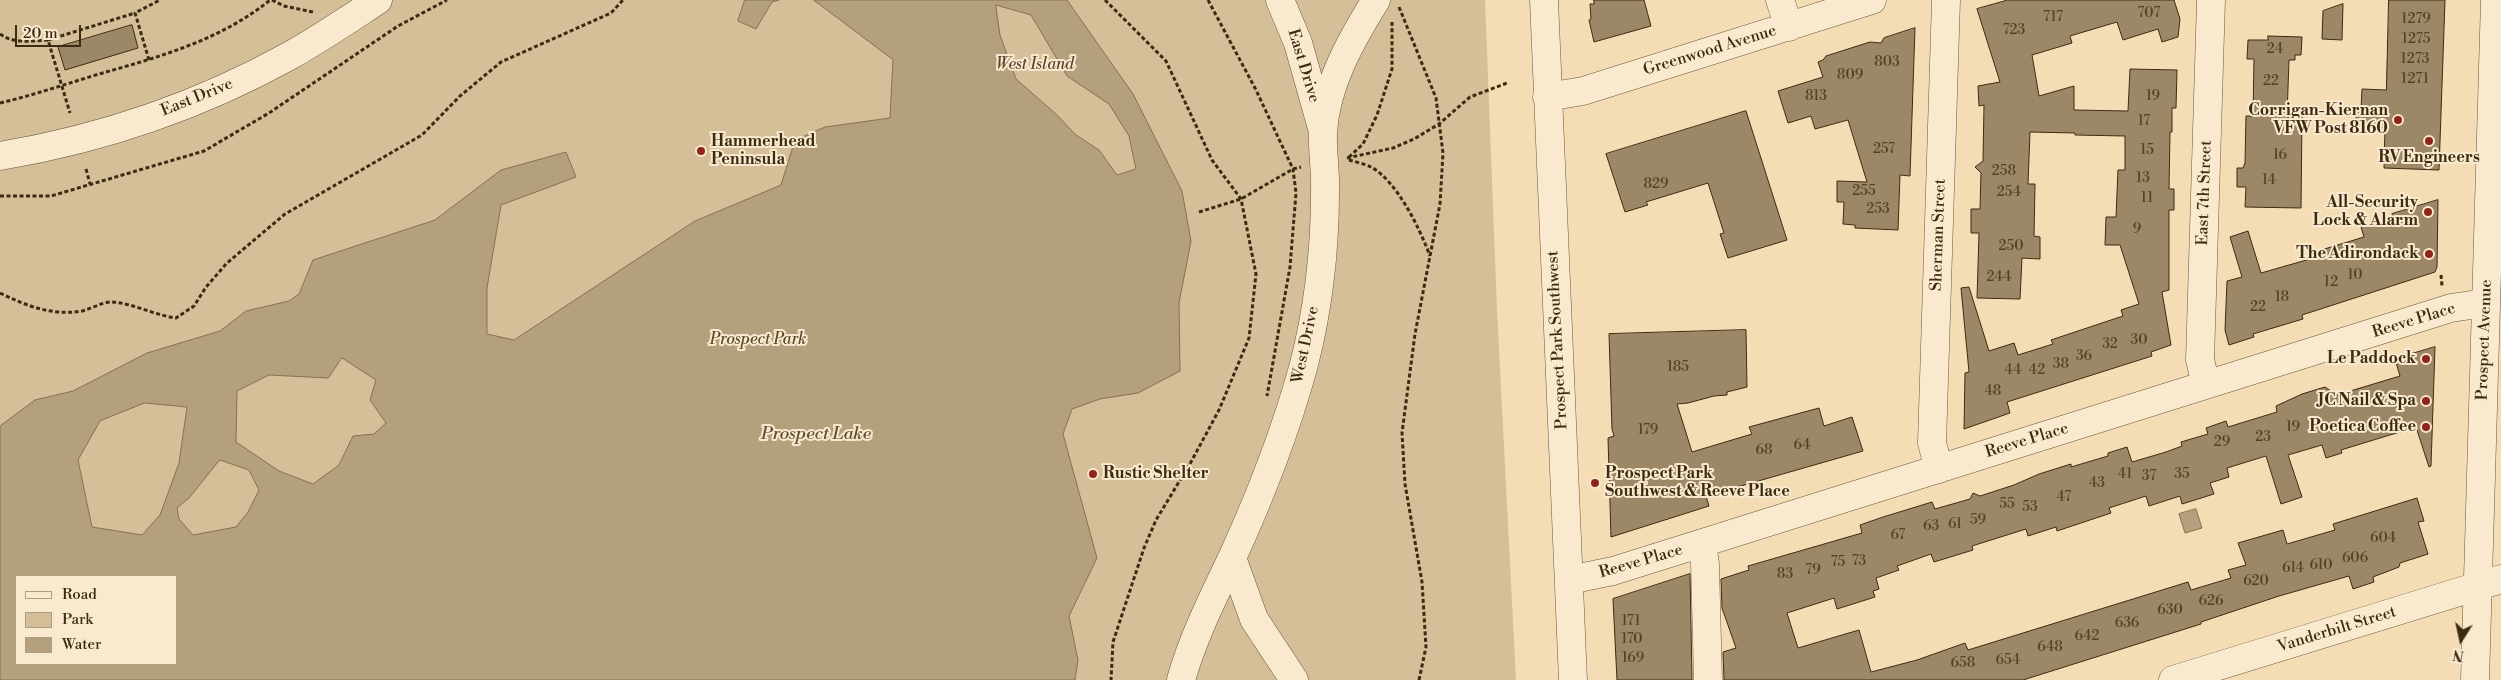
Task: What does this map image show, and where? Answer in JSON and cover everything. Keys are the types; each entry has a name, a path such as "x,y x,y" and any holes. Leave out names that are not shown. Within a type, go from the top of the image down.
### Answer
{"street":[{"name":"East Drive","path":"0,156 115,129 188,104 291,55 378,0"},
{"name":"East Drive","path":"1280,0 1298,43 1323,132"},
{"name":"Prospect Park Southwest","path":"1544,0 1573,680"},
{"path":"1780,0 1788,27"},
{"name":"Greenwood Avenue","path":"1547,97 1583,91 1872,0"},
{"name":"Sherman Street","path":"1939,469 1932,443 1946,0"},
{"name":"East 7th Street","path":"2206,385 2200,360 2211,0"},
{"name":"Prospect Avenue","path":"2476,680 2489,583 2485,303 2495,0"},
{"name":"West Drive","path":"1181,680 1196,635 1232,558 1278,449 1303,367 1314,321 1324,219 1323,132 1337,74 1348,48 1384,8"},
{"name":"Reeve Place","path":"1569,580 1613,572 2451,308 2485,303"},
{"path":"1702,544 1705,564 1708,680"},
{"path":"1232,558 1254,620 1294,680"},
{"name":"Vanderbilt Street","path":"2173,680 2489,583"}],"path":[{"path":"0,34 5,38 23,41 48,40 135,13 160,0"},
{"path":"0,103 149,60 210,37 247,19 271,0 284,6 308,10 341,24"},
{"path":"0,196 51,196 204,152 269,113 398,26 446,0"},
{"path":"0,292 28,306 60,313 83,310 110,302 129,305 154,315 176,318 194,306 206,287 227,263 285,214 422,134 460,96 501,62 611,13 623,0"},
{"path":"1105,0 1166,61 1212,160 1242,199 1256,274 1249,338 1219,410 1191,462 1156,520 1144,548 1113,642 1111,680"},
{"path":"1208,0 1256,90 1293,169 1296,193 1290,267 1266,399"},
{"path":"1396,0 1436,98 1443,178 1431,258 1415,334 1402,433 1405,484 1422,582 1426,647 1419,680"},
{"path":"1346,159 1363,144 1376,116 1392,69 1384,8"},
{"path":"135,13 149,60"},
{"path":"48,40 70,113"},
{"path":"1346,159 1393,148 1414,139 1439,124 1470,97 1507,83"},
{"path":"1346,159 1372,168 1388,182 1419,226 1431,258"},
{"path":"1199,212 1242,199 1293,169 1307,166"},
{"path":"86,169 90,184"},
{"path":"2441,275 2442,286"}],"green space":[{"name":"Prospect Park","path":"0,0 1485,0 1497,310 1516,680 0,680"}],"water":[{"path":"745,0 779,0 772,2 756,29 738,21"},
{"name":"Prospect Lake","path":"814,0 1067,0 1133,94 1182,191 1191,241 1179,303 1180,371 1138,393 1100,399 1072,409 1063,434 1097,558 1069,616 1078,660 1075,680 0,680 0,426 35,400 73,391 147,353 220,331 246,311 289,301 299,294 313,260 435,220 501,170 566,152 576,177 501,205 487,288 487,334 514,340 695,221 781,185 795,140 825,127 890,118 893,60","holes":["996,5 1031,15 1067,76 1109,104 1129,136 1136,169 1117,175 1099,150 1076,135 1056,114 1016,79 1000,35","342,358 376,380 370,400 386,423 374,434 353,436 339,465 313,484 279,471 236,442 237,391 269,375 328,378","145,403 187,407 179,463 160,515 142,535 92,527 78,460 100,421","220,460 249,470 259,490 248,512 236,527 193,535 179,519 177,508 189,498"]},
{"path":"2196,509 2202,528 2185,533 2179,514"}],"building":[{"path":"1594,0 1644,0 1651,26 1594,42 1589,20 1591,19 1590,4 1594,4"},
{"path":"2008,0 2174,0 2180,19 2178,37 2162,42 2158,29 2123,40 2117,22 2070,36 2072,43 2032,55 2039,96 2074,86 2074,110 2128,111 2130,69 2177,70 2176,108 2172,108 2172,132 2170,132 2169,189 2174,189 2174,210 2169,210 2169,290 2162,292 2171,345 2151,352 2152,356 2007,402 2010,413 1964,429 1965,373 1969,372 1961,288 1969,287 1989,351 2014,343 2018,355 2053,344 2051,340 2123,316 2121,310 2139,304 2120,245 2105,245 2106,217 2116,217 2118,170 2125,170 2125,136 2075,135 2075,133 2030,132 2028,184 2035,184 2034,236 2040,237 2040,259 2022,258 2020,299 1977,298 1979,233 1971,233 1971,209 1980,209 1981,173 1975,167 1983,161 1984,105 1979,106 1978,86 2000,82 1977,9"},
{"path":"2389,0 2445,0 2439,170 2384,168 2385,128 2356,128 2356,109 2361,110 2362,89 2386,90"},
{"path":"2343,4 2342,40 2322,39 2323,11"},
{"path":"132,25 138,48 65,70 58,47"},
{"path":"1915,28 1910,176 1900,175 1898,230 1855,228 1855,225 1843,224 1844,202 1837,202 1837,181 1867,182 1848,120 1815,129 1811,116 1788,123 1778,91 1823,77 1818,62 1826,56 1870,42 1881,43 1884,38"},
{"path":"2268,36 2302,37 2301,55 2295,55 2295,60 2289,60 2287,117 2302,117 2301,208 2245,207 2246,187 2237,187 2237,168 2243,168 2245,163 2246,116 2253,116 2254,59 2247,59 2248,40 2268,40"},
{"path":"1746,111 1787,240 1728,258 1720,234 1724,233 1708,183 1646,202 1648,205 1625,212 1606,154"},
{"path":"2438,200 2437,267 2435,272 2302,315 2303,319 2253,334 2254,337 2229,345 2225,330 2227,281 2242,277 2230,237 2248,231 2261,273 2310,259 2308,254 2364,237 2361,227 2393,217 2392,214"},
{"path":"1746,330 1747,387 1727,392 1727,395 1677,404 1692,452 1752,434 1749,427 1819,408 1824,426 1852,417 1863,451 1706,496 1709,506 1611,537 1608,438 1614,436 1612,429 1609,334"},
{"path":"2435,347 2431,466 2429,467 2416,427 2341,450 2342,453 2326,458 2322,445 2288,455 2302,497 2281,504 2266,456 2227,468 2229,477 2210,483 2214,494 2182,504 2180,496 2149,506 2146,496 2109,508 2111,513 2057,531 2056,527 2028,536 2026,529 1972,546 1973,550 1934,562 1931,554 1897,566 1899,570 1876,578 1879,589 1873,591 1875,597 1837,609 1834,598 1787,613 1798,648 1859,630 1871,672 1917,660 1965,643 1968,650 2188,582 2191,590 2231,578 2228,570 2246,565 2238,543 2283,530 2287,544 2335,530 2333,524 2417,498 2424,521 2418,522 2428,554 2400,563 2399,567 2373,577 2374,582 2353,589 2349,576 2279,596 2201,622 2201,624 2023,680 1724,680 1723,652 1736,648 1722,608 1721,579 1749,570 1748,566 1862,533 1860,525 1883,517 1932,502 1935,509 1970,499 1973,493 1980,496 2071,464 2071,467 2108,456 2108,453 2127,447 2132,462 2166,452 2182,446 2181,442 2208,434 2206,428 2226,421 2228,427 2277,412 2276,406 2302,394 2325,387 2337,395 2400,376 2395,359"},
{"path":"1690,574 1692,680 1617,680 1613,599"}],"place":[{"name":"Corrigan-Kiernan VFW Post 8160","path":"2398,120"},
{"name":"RV Engineers","path":"2429,141"},
{"name":"Hammerhead Peninsula","path":"701,151"},
{"name":"All-Security Lock & Alarm","path":"2428,212"},
{"name":"The Adirondack","path":"2429,254"},
{"name":"Le Paddock","path":"2426,359"},
{"name":"JC Nail & Spa","path":"2426,401"},
{"name":"Poetica Coffee","path":"2426,427"},
{"name":"Rustic Shelter","path":"1093,474"},
{"name":"Prospect Park Southwest & Reeve Place","path":"1595,483"}],"park label":[{"name":"West Island","path":"1035,65"}]}
